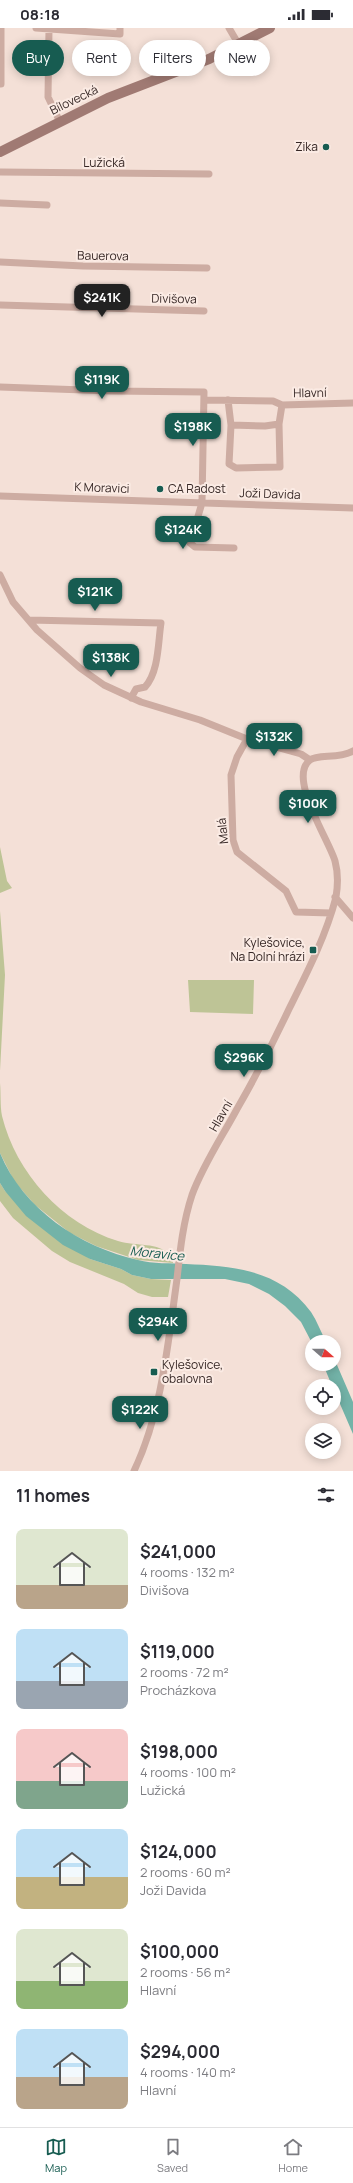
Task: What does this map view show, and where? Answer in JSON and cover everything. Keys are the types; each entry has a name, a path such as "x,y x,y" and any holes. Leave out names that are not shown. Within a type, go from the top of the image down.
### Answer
{"main road":[{"name":"Bílovecká","path":"248,40 270,28"},
{"name":"Bílovecká","path":"0,152 116,94 214,58"}],"street":[{"path":"1,28 1,84"},
{"path":"36,28 120,31"},
{"path":"229,28 236,40"},
{"path":"49,29 48,98 60,122"},
{"name":"Lužická","path":"0,172 209,174"},
{"path":"0,203 47,205"},
{"name":"Bauerova","path":"0,262 83,266 206,268"},
{"name":"Divišova","path":"0,305 204,311"},
{"path":"0,387 110,391 204,392 202,503 191,544 195,547 234,548"},
{"path":"204,400 273,401 282,405"},
{"path":"228,400 230,425 265,426 279,424"},
{"name":"Hlavní","path":"230,425 229,464 236,468 280,467 279,424 282,405 353,403"},
{"name":"K Moravici","path":"0,496 202,503"},
{"name":"Joži Davida","path":"202,503 353,508"},
{"path":"0,575 13,602 29,620 80,668 104,685 131,698 200,720 247,739 300,754 310,760 315,758 338,757 353,751"},
{"path":"29,620 161,623 155,664 150,681 145,687 136,689 131,698"},
{"name":"Malá","path":"247,739 236,757 230,781 233,840 237,852 286,891 296,912 331,913"},
{"name":"Hlavní","path":"134,1471 147,1439 155,1411 168,1345 187,1211 201,1174 269,1050 310,967 336,897 337,877 334,860 310,807 305,788 304,774 310,760"},
{"path":"336,897 353,918"}],"green space":[{"path":"0,847 7,881 12,888 0,893"},
{"path":"0,911 5,975 0,1071"},
{"path":"188,980 254,980 253,1014 190,1012"},
{"path":"0,1083 2,1116 9,1137 18,1157 44,1194 60,1209 78,1222 98,1233 125,1243 160,1248 172,1256 173,1263 138,1260 96,1246 70,1233 35,1205 14,1181 0,1153"},
{"path":"0,1183 5,1191 90,1259 121,1269 132,1275 151,1279 171,1280 168,1297 152,1297 138,1293 124,1284 70,1262 52,1251 13,1218 0,1201"}],"water":[{"path":"0,1153 10,1173 23,1192 38,1208 56,1223 75,1235 95,1246 138,1260 156,1263 221,1266 255,1273 270,1279 285,1287 299,1298 313,1315 323,1335 308,1335 301,1322 285,1306 269,1294 249,1284 225,1279 151,1279 132,1275 121,1269 90,1259 63,1245 26,1216 0,1183"},
{"path":"326,1371 340,1371 353,1402 353,1434 341,1406 341,1379 329,1379"}],"place":[{"name":"Zika","path":"326,147"},
{"name":"CA Radost","path":"160,489"},
{"name":"Kylešovice, Na Dolní hrázi","path":"313,950"},
{"name":"Kylešovice, obalovna","path":"154,1372"}],"water label":[{"name":"Moravice","path":"157,1253"}]}
